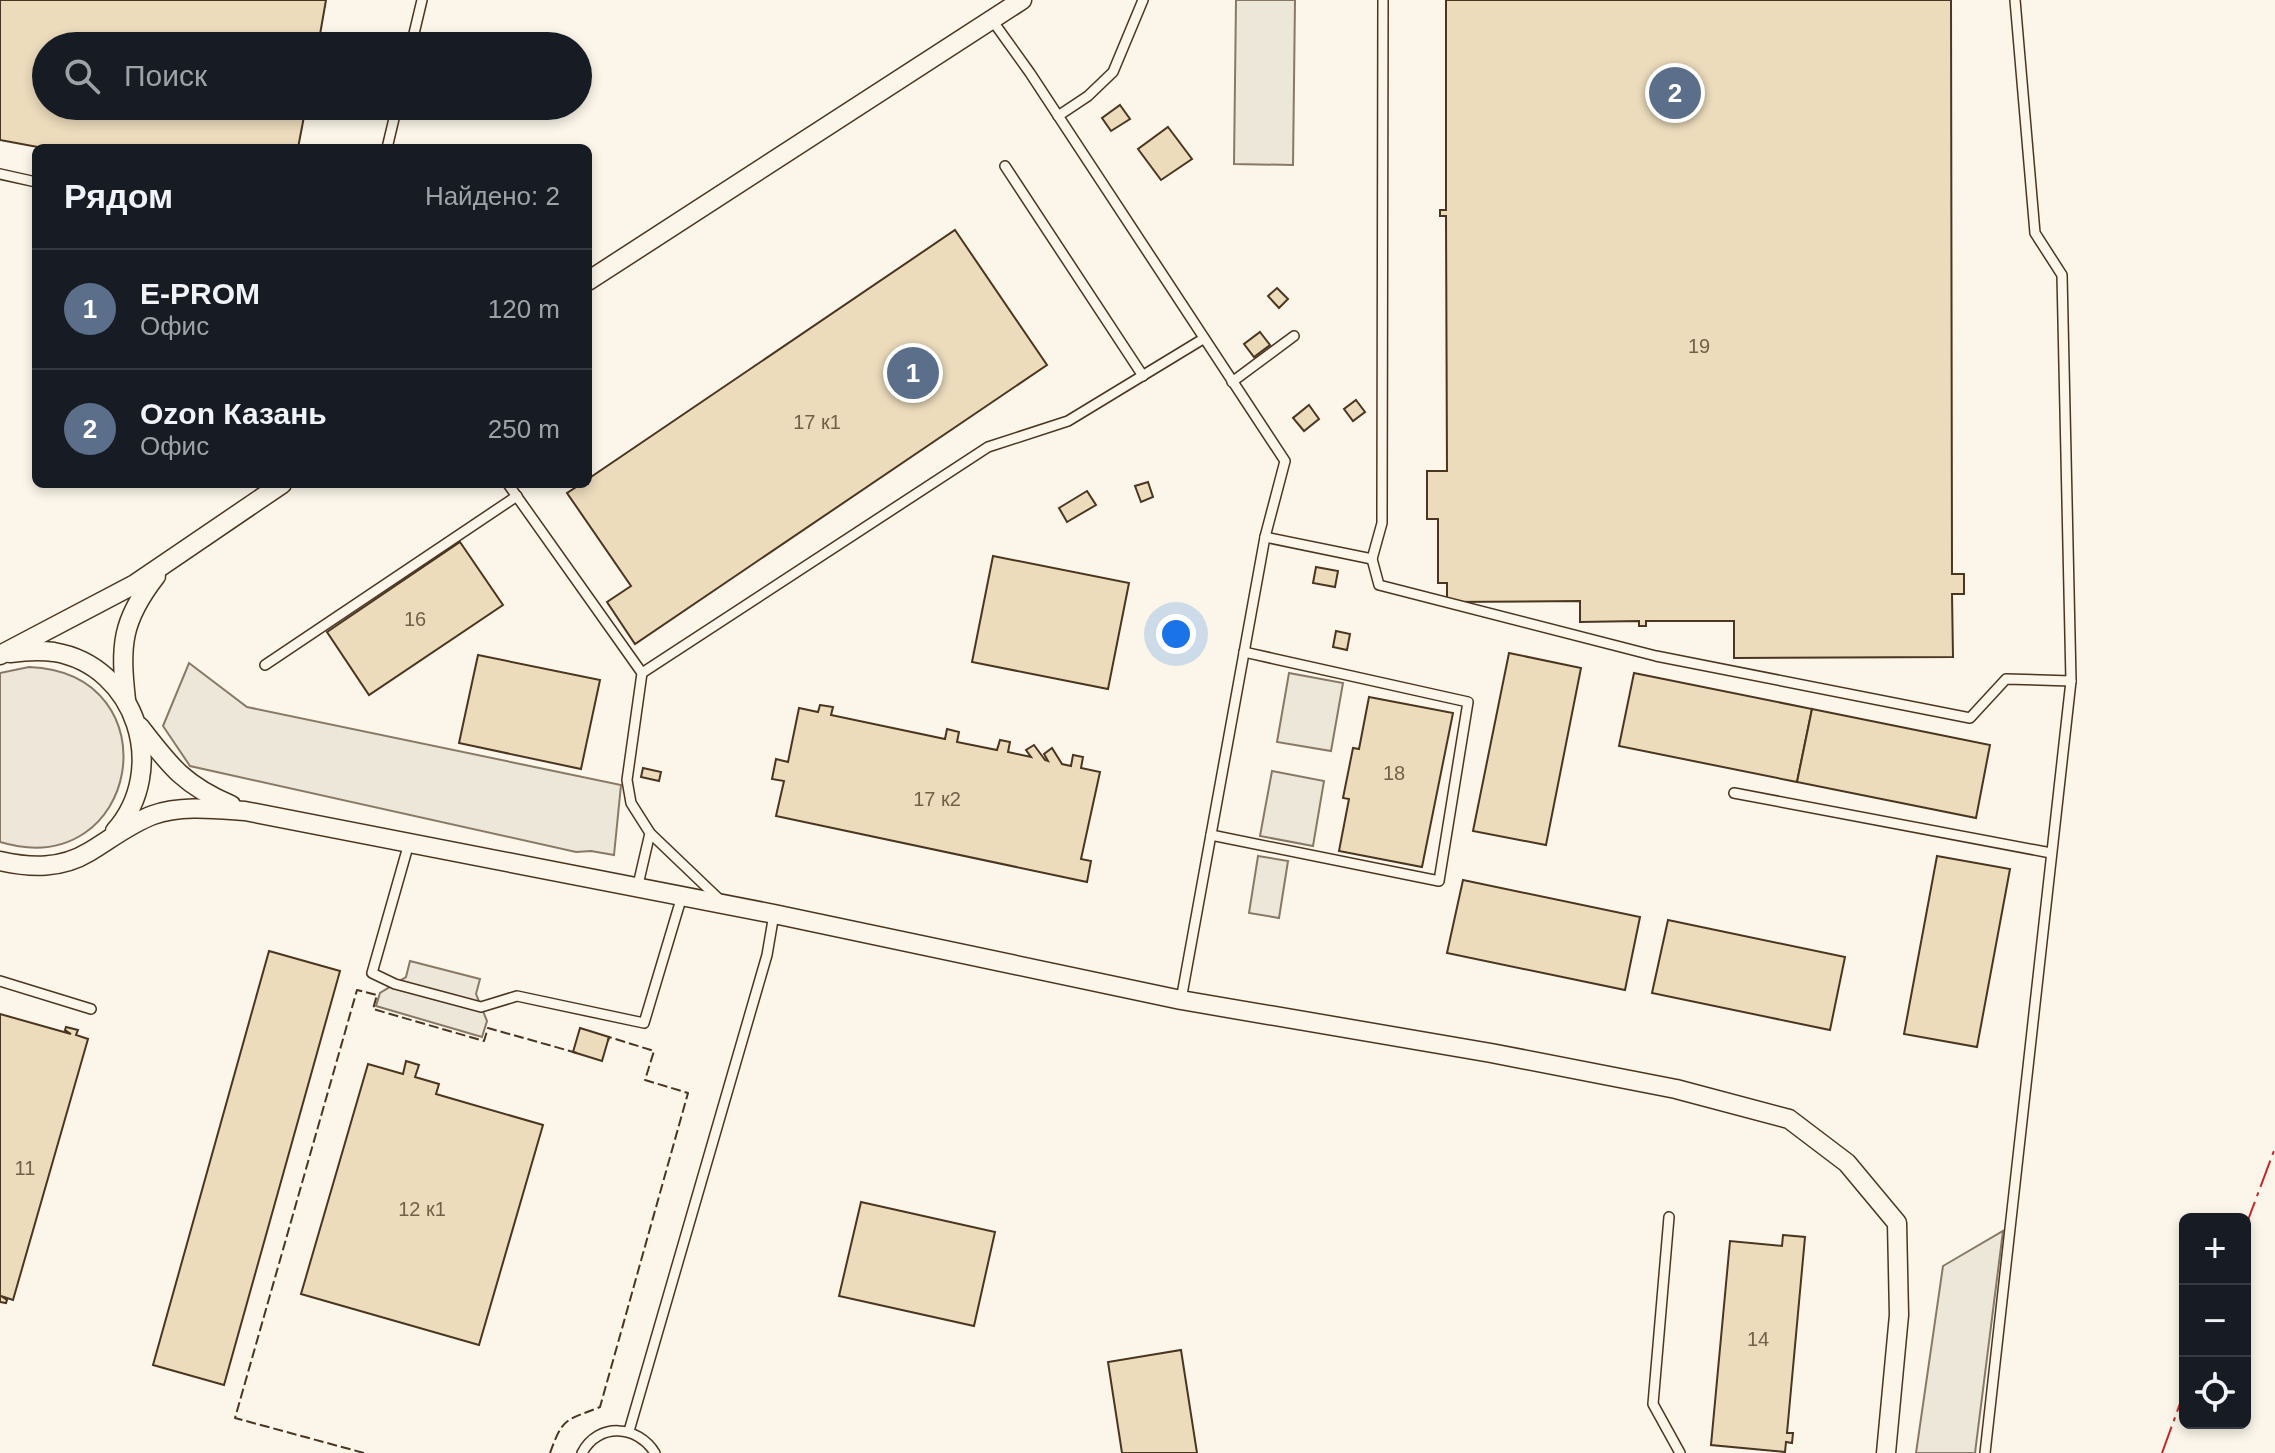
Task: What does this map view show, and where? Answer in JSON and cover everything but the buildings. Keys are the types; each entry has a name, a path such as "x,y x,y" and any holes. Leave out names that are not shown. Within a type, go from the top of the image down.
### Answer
{"street":[{"path":"592,278 1022,0"},
{"path":"0,656 165,565 276,488"},
{"path":"126,700 124,642 130,614 165,565"},
{"path":"0,656 32,650 55,652 97,670 126,700 137,722 184,780 207,795 245,811"},
{"path":"108,839 135,802 141,779 143,760 137,722"},
{"path":"0,861 22,866 57,864 89,852 130,825 157,814 203,808 245,811 774,914 1181,1000 1475,1050 1676,1089 1789,1119 1847,1163 1897,1223 1899,1315 1886,1453"}],"lane":[{"path":"414,32 422,0"},
{"path":"1058,116 1088,96 1113,72 1143,0"},
{"path":"1383,0 1382,523 1372,559 1379,585 1656,656 1970,718 2006,679 2071,681"},
{"path":"1985,1453 2071,681 2062,275 2035,233 2015,0"},
{"path":"992,20 1285,461 1265,537 1181,1000"},
{"path":"388,144 394,120"},
{"path":"1005,166 1143,376"},
{"path":"0,174 32,181"},
{"path":"1232,382 1294,336"},
{"path":"642,673 988,447 1068,421 1203,339"},
{"path":"511,488 642,673 627,780 631,803 650,833 724,904"},
{"path":"265,665 517,496"},
{"path":"1265,537 1372,559"},
{"path":"1211,835 1439,881 1468,702 1244,652"},
{"path":"1734,793 2051,853"},
{"path":"637,889 650,833"},
{"path":"409,843 372,973 395,984 481,1007 517,996 644,1023 682,896"},
{"path":"629,1431 767,955 774,914"},
{"path":"0,981 91,1009"},
{"path":"1669,1217 1653,1404 1680,1453"},
{"path":"582,1453 588,1442 607,1431 629,1431 648,1441 655,1453"}],"shaded area":[{"path":"1236,0 1295,0 1293,165 1234,164"},
{"path":"189,663 247,707 621,785 614,855 576,852 190,766 163,726"},
{"path":"29,667 76,678 106,703 121,736 122,772 109,807 84,833 47,847 0,842 0,673"},
{"path":"1289,673 1343,683 1331,751 1277,742"},
{"path":"1272,771 1324,781 1313,846 1260,836"},
{"path":"1258,856 1288,861 1279,918 1249,913"},
{"path":"410,961 480,979 476,994 487,1021 482,1037 376,1006 380,993 406,977"},
{"path":"2003,1231 1975,1453 1916,1453 1943,1266"}],"fence":[{"path":"364,1453 235,1418 357,990 377,995 373,1009 484,1041 488,1028 577,1053"},
{"path":"550,1453 562,1426 600,1407 688,1093 645,1080 654,1051 609,1037 608,1041"}],"power":[{"path":"2251,1213 2275,1148"},
{"path":"2162,1453 2179,1406"}],"place":[{"name":"Ozon Казань","path":"1675,93"},
{"name":"E-PROM","path":"913,373"}]}
